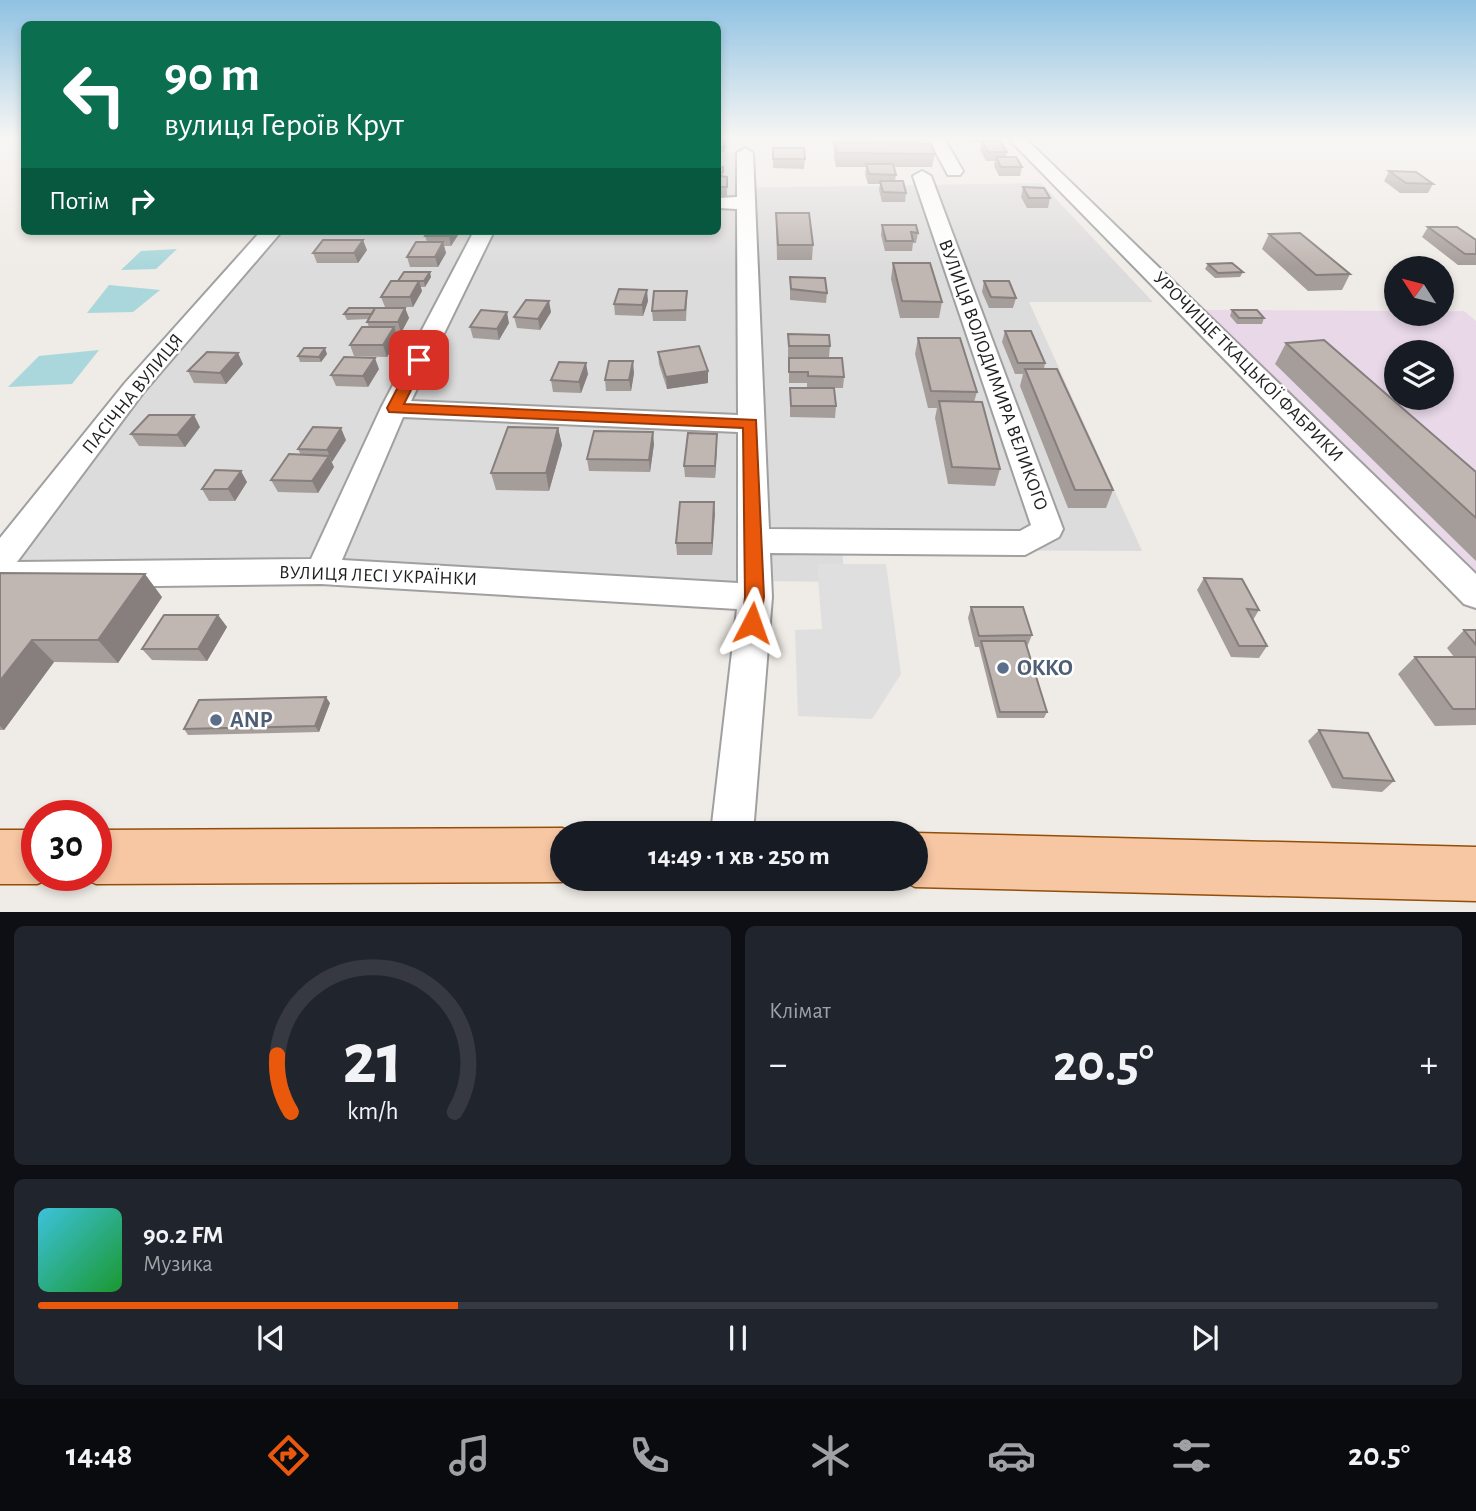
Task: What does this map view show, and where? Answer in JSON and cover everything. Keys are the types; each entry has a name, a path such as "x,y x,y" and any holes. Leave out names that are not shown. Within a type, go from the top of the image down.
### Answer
{"main road":[{"path":"112,857 550,855"},
{"path":"0,857 21,857"},
{"path":"928,860 1476,874"}],"street":[{"path":"733,821 755,597 746,183"},
{"name":"ВУЛИЦЯ ВОЛОДИМИРА ВЕЛИКОГО","path":"753,541 1025,543 1048,529 924,183"},
{"name":"УРОЧИЩЕ ТКАЦЬКОЇ ФАБРИКИ","path":"1061,183 1476,595"},
{"path":"721,203 747,203"},
{"name":"ПАСІЧНА ВУЛИЦЯ","path":"0,561 134,388 268,235"},
{"path":"321,570 394,408 482,235"},
{"path":"394,408 751,424"},
{"name":"ВУЛИЦЯ ЛЕСІ УКРАЇНКИ","path":"0,575 321,570 755,597"}],"shaded area":[{"path":"721,183 738,183 738,188 1041,183 1153,302 1029,302 1142,551 842,550 845,582 755,581 755,597 0,562 276,235 721,235"},
{"path":"1205,310 1384,311 1384,326 1454,326 1454,311 1464,311 1476,321 1476,577"},
{"path":"817,564 886,564 901,674 872,719 798,716 795,630 822,629"}],"water":[{"path":"177,249 156,269 121,270 141,251"},
{"path":"109,285 160,290 133,312 87,313"},
{"path":"99,350 72,384 8,387 39,356"}],"building":[{"path":"880,183 903,183 906,193 883,192"},
{"path":"1023,187 1044,188 1050,198 1029,198"},
{"path":"776,213 809,213 813,245 778,245"},
{"path":"882,225 916,225 918,233 911,232 913,241 886,241"},
{"path":"1428,227 1457,227 1476,240 1476,254 1465,254"},
{"path":"1300,233 1350,274 1316,275 1269,234"},
{"path":"323,240 363,240 354,253 313,253"},
{"path":"416,242 443,242 435,257 407,257"},
{"path":"893,263 930,263 942,302 902,301"},
{"path":"1232,263 1243,272 1218,273 1208,264"},
{"path":"404,272 430,272 424,281 398,281"},
{"path":"790,277 825,278 827,293 791,289"},
{"path":"391,281 419,281 410,297 381,297"},
{"path":"984,281 1009,281 1016,298 991,297"},
{"path":"619,289 647,290 642,305 614,304"},
{"path":"654,291 687,291 685,310 652,311"},
{"path":"526,300 549,301 538,319 514,317"},
{"path":"349,308 375,308 372,314 344,314"},
{"path":"375,308 405,308 398,322 367,322"},
{"path":"481,310 507,312 497,329 470,327"},
{"path":"1232,310 1257,310 1264,318 1239,318"},
{"path":"362,327 394,327 383,345 350,345"},
{"path":"1005,331 1031,331 1045,363 1018,363"},
{"path":"788,334 829,335 830,346 789,346"},
{"path":"918,338 960,338 977,392 931,391"},
{"path":"1324,340 1384,392 1384,410 1405,410 1476,472 1476,518 1286,343"},
{"path":"699,346 708,371 666,377 658,352"},
{"path":"304,348 325,348 319,357 298,356"},
{"path":"207,352 238,353 220,373 188,371"},
{"path":"344,357 375,358 363,376 331,375"},
{"path":"789,358 842,358 844,377 808,376 808,372 789,372"},
{"path":"609,361 633,361 629,380 605,380"},
{"path":"559,362 586,363 579,382 551,380"},
{"path":"1025,369 1057,369 1113,490 1075,490"},
{"path":"790,388 834,388 836,406 791,406"},
{"path":"939,401 982,402 1000,469 952,467"},
{"path":"149,415 194,415 177,435 131,434"},
{"path":"313,427 341,428 327,450 298,449"},
{"path":"508,427 558,428 546,473 491,473"},
{"path":"594,431 653,432 649,460 587,459"},
{"path":"688,433 717,434 715,466 684,466"},
{"path":"289,454 329,456 312,481 271,480"},
{"path":"215,470 241,471 228,489 202,489"},
{"path":"680,502 714,502 712,543 676,543"},
{"path":"0,573 145,574 98,640 32,640 0,681"},
{"path":"1204,578 1242,579 1259,610 1247,609 1267,646 1239,646"},
{"path":"971,607 1023,607 1032,635 979,636"},
{"path":"164,615 218,615 198,649 142,649"},
{"path":"1464,630 1476,630 1476,645"},
{"path":"981,641 1025,641 1047,712 1000,712"},
{"path":"1415,657 1476,657 1476,709 1453,709"},
{"path":"326,697 315,726 184,729 199,700"},
{"path":"1319,730 1368,733 1394,781 1343,778"}],"place":[{"name":"OKKO","path":"1003,668"},
{"name":"ANP","path":"216,720"}],"route":[{"path":"419,360 394,408 751,424 755,597 752,623"}]}
